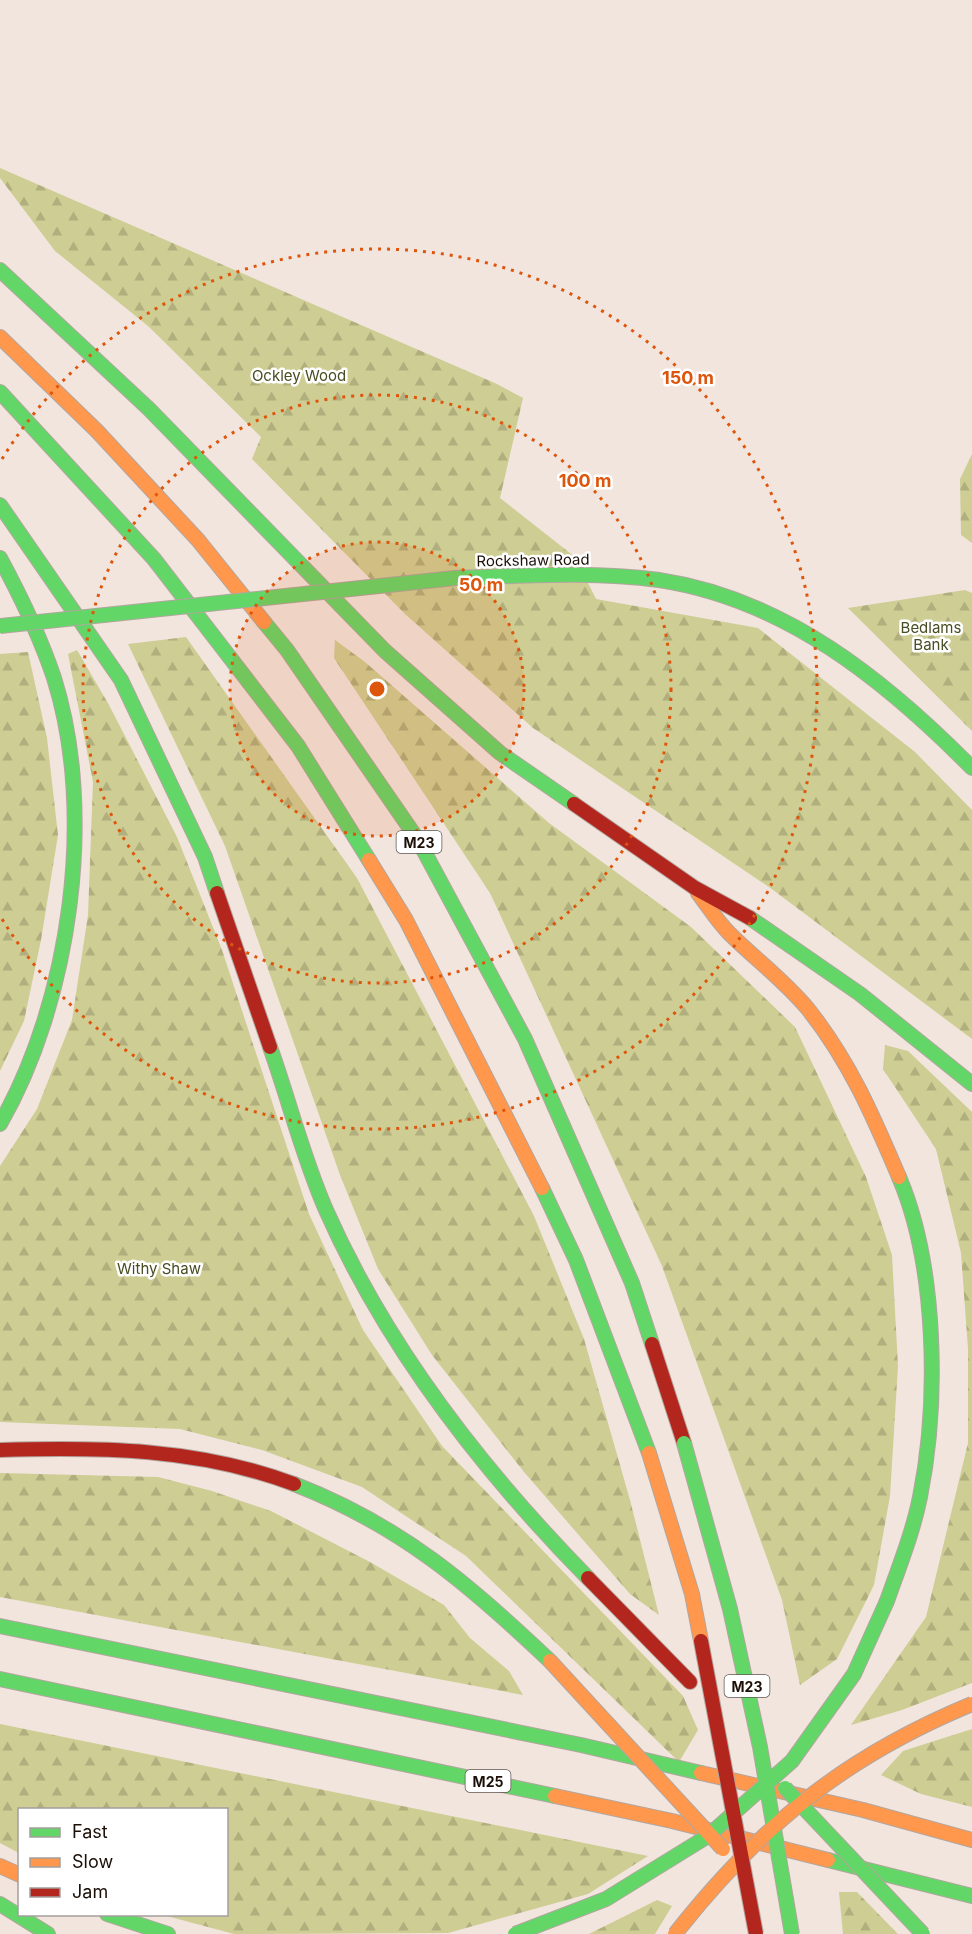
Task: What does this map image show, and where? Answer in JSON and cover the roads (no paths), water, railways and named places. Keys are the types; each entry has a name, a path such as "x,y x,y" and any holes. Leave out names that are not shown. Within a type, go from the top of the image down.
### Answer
{"main road":[{"path":"0,270 149,409 394,659 500,753 695,888 740,911 860,994 972,1084"},
{"name":"M23","path":"0,337 97,431 206,549 287,650 418,840 525,1039 632,1283 684,1443 730,1609 760,1747 792,1934"},
{"name":"M23","path":"0,392 162,568 298,746 406,920 531,1162 576,1260 649,1453 692,1594 756,1934"},
{"path":"0,505 121,680 205,857 326,1209 387,1327 469,1443 550,1539 690,1682 729,1726"},
{"path":"0,558 16,583 51,664 65,729 76,831 70,909 53,996 25,1078 0,1124"},
{"name":"Rockshaw Road","path":"0,626 455,578 604,575 657,579 710,589 762,608 838,650 880,681 972,768"},
{"path":"515,1934 606,1899 708,1836 792,1761 854,1674 887,1601 906,1548 920,1496 933,1387 930,1318 923,1264 906,1193 867,1101 840,1051 806,1007 763,962 728,932 695,888"},
{"path":"0,1450 82,1448 189,1456 248,1469 305,1488 364,1516 428,1555 485,1600 550,1661 685,1810 808,1934"},
{"path":"0,1626 569,1742 863,1810 972,1840"},
{"name":"M25","path":"0,1679 672,1821 972,1896"},
{"path":"675,1934 705,1894 801,1799 848,1765 931,1719 972,1704"},
{"path":"744,1743 830,1838 923,1934"},
{"path":"0,1866 18,1874"},
{"path":"0,1904 18,1915"},
{"path":"19,1916 48,1934"},
{"path":"113,1916 168,1934"}],"park label":[{"name":"Ockley Wood","path":"299,375"},
{"name":"Bedlams Bank","path":"931,636"},
{"name":"Withy Shaw","path":"159,1268"}]}
